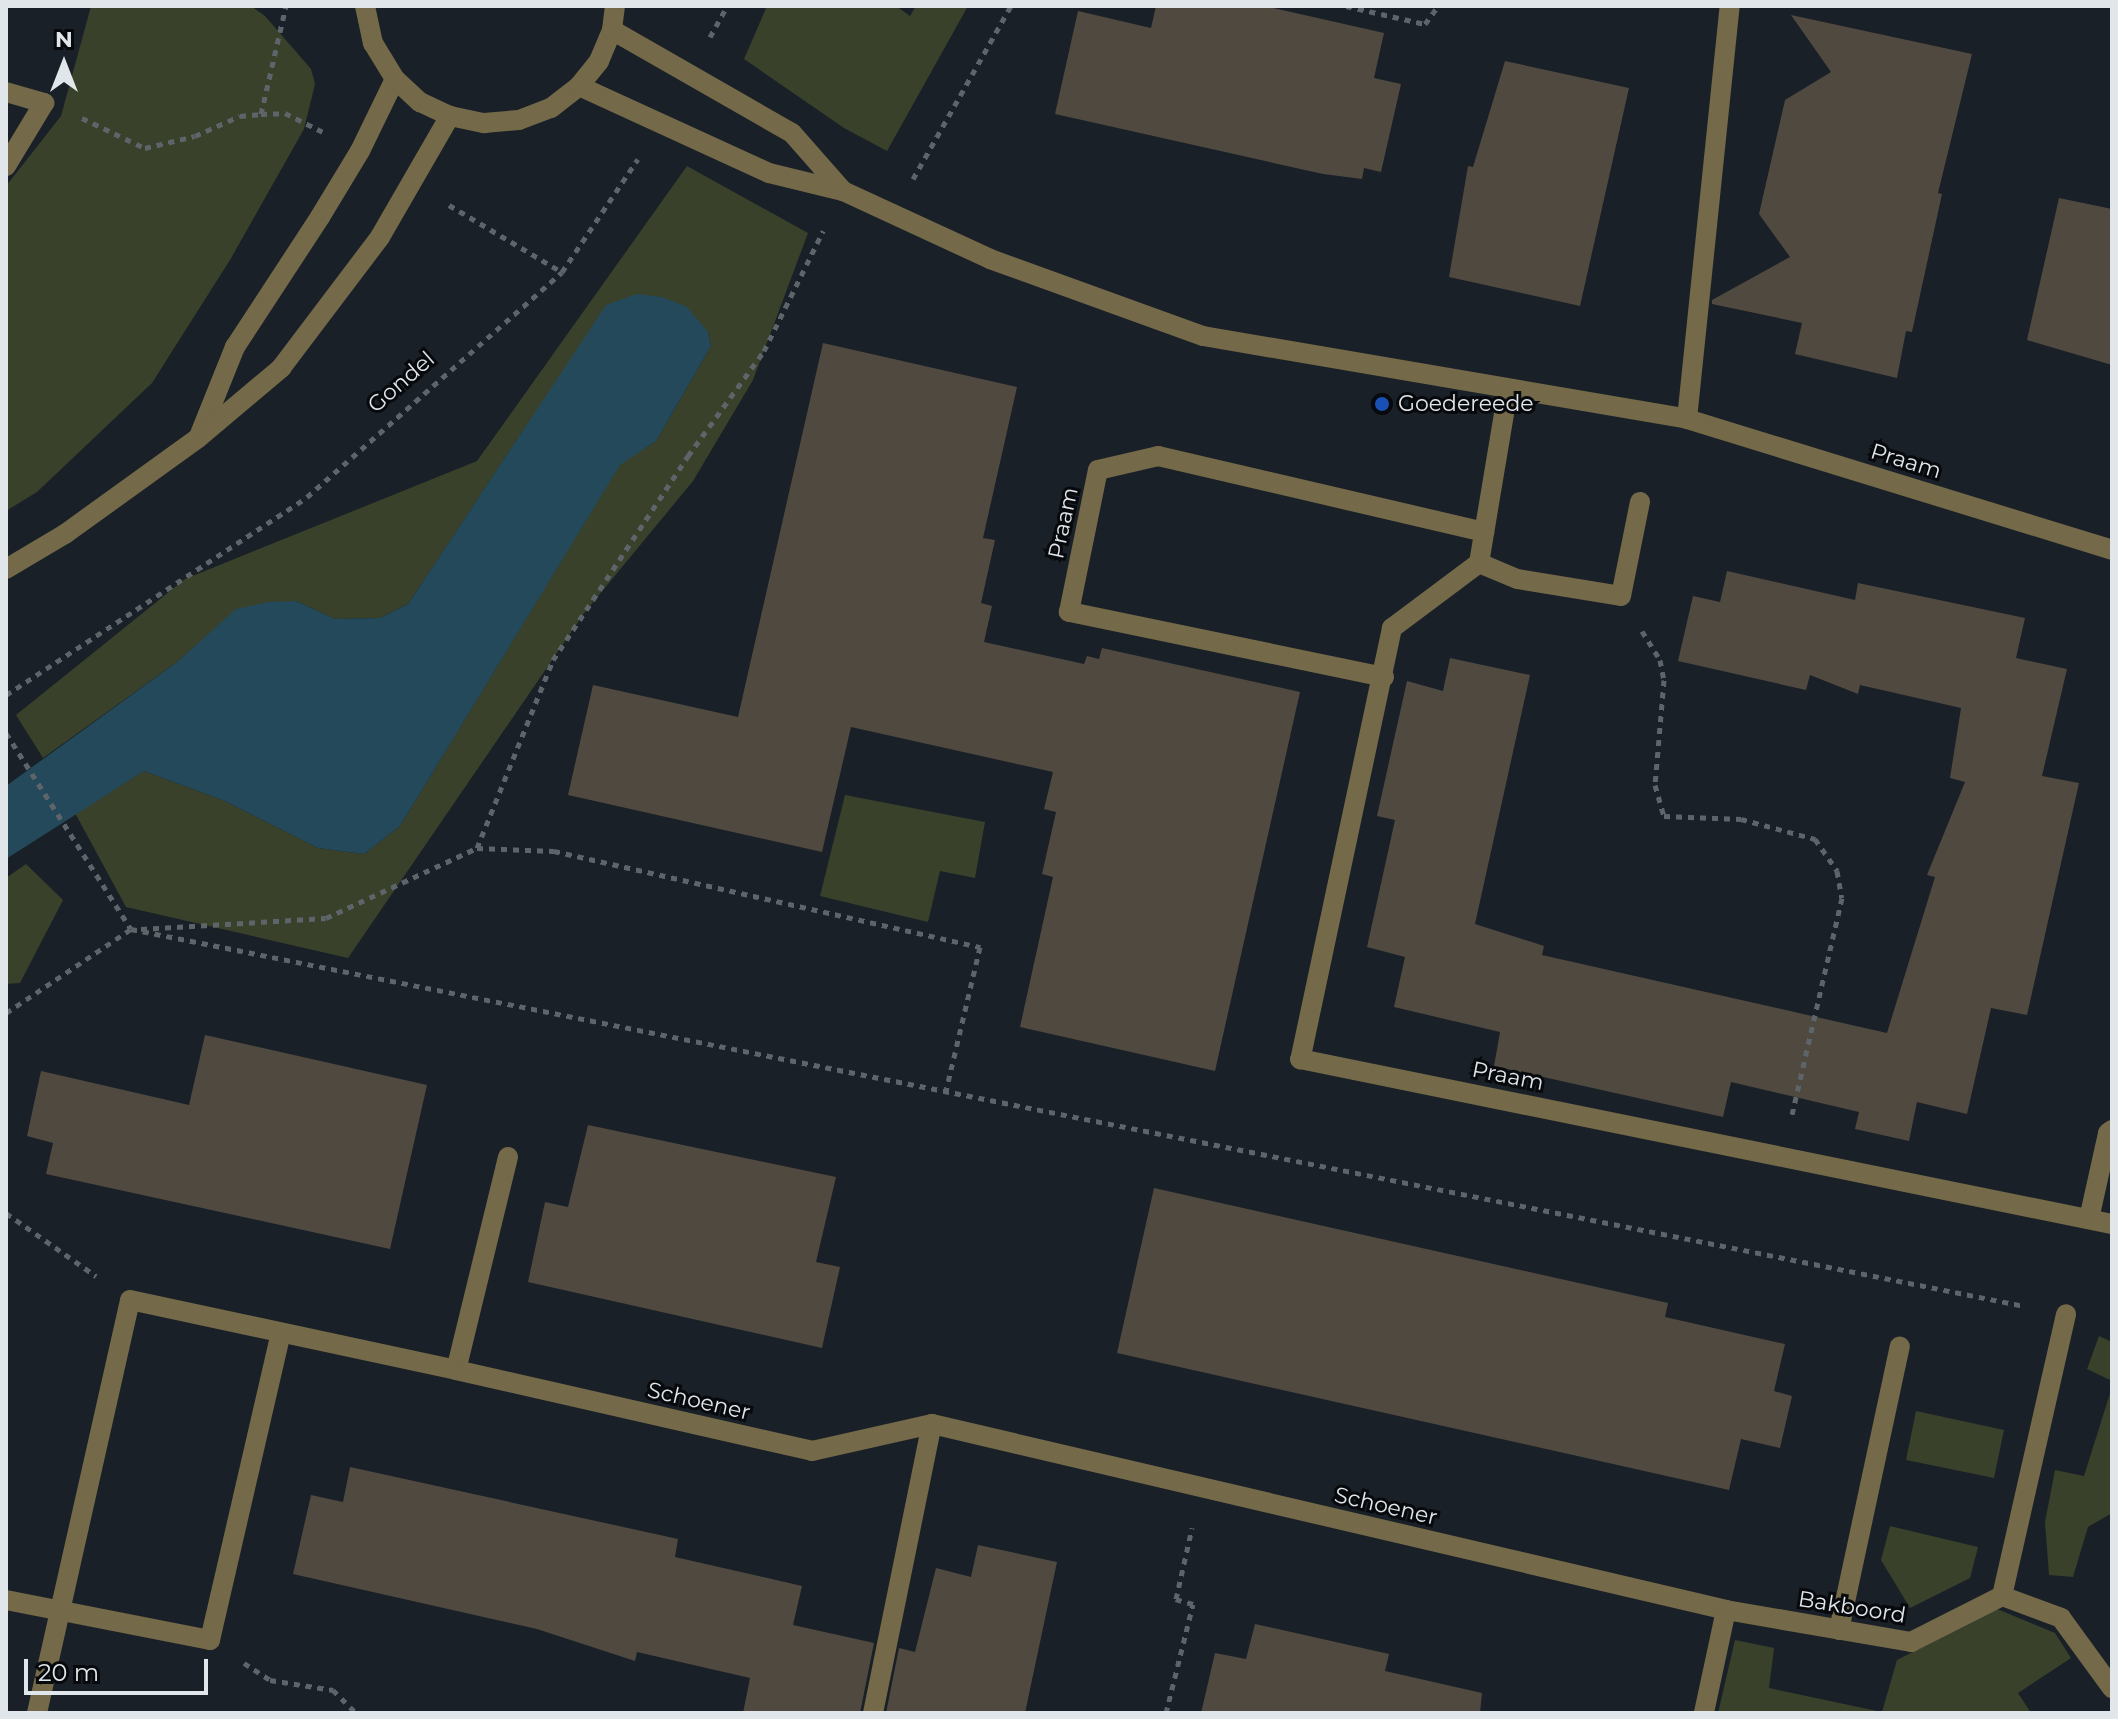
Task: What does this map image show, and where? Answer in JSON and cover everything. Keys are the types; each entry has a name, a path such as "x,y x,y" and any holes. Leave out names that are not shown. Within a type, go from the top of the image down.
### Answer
{"street":[{"path":"365,6 373,43 395,79 420,102 450,116 484,123 519,120 551,108 579,86 599,61 612,30 615,6"},
{"path":"1687,419 1724,7"},
{"name":"Praam","path":"612,30 792,133 843,191"},
{"path":"198,438 235,347 360,151 395,79"},
{"name":"Praam","path":"579,86 769,173 843,191 990,259 1203,336 1687,419 2112,550"},
{"path":"6,92 44,103 6,166"},
{"path":"6,569 65,534 198,438 281,368 380,237 450,116"},
{"path":"1508,390 1479,563 1517,579 1621,596 1640,502"},
{"name":"Praam","path":"1384,677 1069,612 1098,470 1158,456 1484,532"},
{"name":"Praam","path":"1479,563 1392,628 1384,677 1300,1059 2112,1224"},
{"path":"2089,1219 2108,1133 2112,1130"},
{"path":"456,1370 508,1157"},
{"path":"37,1713 130,1300"},
{"name":"Schoener","path":"130,1300 812,1451 932,1424 1726,1610"},
{"path":"2066,1314 2002,1596 2061,1618 2112,1688"},
{"path":"6,1600 210,1640 281,1333"},
{"path":"1839,1630 1900,1346"},
{"path":"873,1713 932,1424"},
{"name":"Bakboord","path":"1726,1610 1911,1642 2002,1596"},
{"path":"1704,1713 1726,1610"}],"path":[{"path":"261,114 286,6"},
{"path":"690,72 727,6"},
{"path":"893,214 1011,6"},
{"path":"1346,6 1425,24 1438,6"},
{"name":"Gondel","path":"6,695 307,497 562,272 660,125"},
{"path":"477,848 553,660 688,456 764,351 843,191"},
{"path":"1621,596 1660,660 1664,680 1655,785 1664,816 1741,819 1815,839 1837,871 1842,898 1782,1155"},
{"path":"6,733 131,929 2066,1314"},
{"path":"6,1013 131,929 326,918 477,848 554,851 980,947 946,1091"},
{"path":"6,1213 130,1300"},
{"path":"1166,1713 1193,1604 1176,1599 1201,1488"},
{"path":"210,1640 270,1680 333,1690 356,1713"}],"green space":[{"path":"91,6 251,6 265,16 311,69 315,84 304,129 230,260 152,383 37,492 6,511 6,186 61,116"},
{"path":"767,6 896,6 910,16 916,6 968,6 887,151 844,128 744,59"},
{"path":"687,166 808,233 753,380 693,481 585,612 348,958 126,907 75,813 144,771 225,801 318,848 364,854 400,826 620,464 656,441 711,346 708,332 606,306 408,604 380,618 335,619 296,601 237,609 177,662 43,758 16,715 185,579 477,461"},
{"path":"845,795 985,822 975,878 940,871 928,922 820,896"},
{"path":"26,864 63,900 20,983 6,984 6,878"},
{"path":"2099,1336 2112,1342 2112,1381 2087,1369"},
{"path":"2112,1387 2112,1513 2088,1527 2073,1577 2049,1575 2045,1522 2055,1470 2084,1476"},
{"path":"1916,1411 2004,1430 1994,1478 1906,1460"},
{"path":"1890,1526 1978,1547 1970,1578 1910,1608 1881,1560"},
{"path":"1997,1609 2055,1633 2071,1658 2018,1693 2031,1713 1718,1713 1735,1640 1774,1648 1769,1688 1882,1712 1897,1660"}],"water":[{"path":"637,294 662,297 687,307 708,332 711,346 656,441 620,465 400,826 364,854 318,848 225,801 144,771 6,859 6,786 177,662 236,609 268,602 296,601 335,619 380,618 408,604 606,305"}],"building":[{"path":"1156,6 1265,6 1384,33 1374,78 1401,84 1381,172 1364,168 1362,179 1323,174 1055,114 1078,11 1151,28"},
{"path":"1791,15 1972,54 1938,193 1942,194 1912,332 1906,331 1897,378 1795,354 1802,323 1712,304 1712,300 1790,257 1759,214 1785,100 1831,72"},
{"path":"1505,61 1629,88 1580,306 1449,277 1468,166 1473,167"},
{"path":"2059,198 2112,209 2112,365 2027,340"},
{"path":"823,343 1017,387 983,538 995,540 981,603 992,606 984,642 1084,664 1087,656 1099,659 1102,648 1300,692 1215,1071 1020,1027 1053,877 1042,874 1056,812 1044,809 1053,772 851,727 822,852 568,795 593,685 738,717"},
{"path":"1727,571 1855,600 1858,583 2025,618 2016,658 2067,669 2042,776 2079,783 2027,1015 1991,1008 1967,1114 1917,1102 1909,1141 1855,1129 1859,1112 1731,1082 1723,1117 1494,1066 1500,1032 1394,1007 1405,957 1367,947 1395,820 1377,816 1407,681 1443,691 1450,658 1530,675 1475,924 1544,946 1542,955 1887,1033 1935,877 1927,875 1965,782 1950,778 1961,708 1860,685 1858,694 1810,675 1806,690 1678,661 1693,596 1720,602"},
{"path":"205,1035 427,1085 390,1249 46,1174 53,1143 27,1136 41,1071 189,1105"},
{"path":"588,1125 836,1177 816,1262 840,1267 822,1348 528,1282 545,1202 568,1207"},
{"path":"1154,1188 1668,1303 1665,1317 1785,1344 1774,1391 1792,1396 1780,1448 1741,1439 1729,1490 1117,1353"},
{"path":"350,1467 678,1539 675,1557 802,1586 793,1625 874,1643 860,1713 743,1713 750,1678 637,1652 635,1661 537,1629 293,1574 311,1495 343,1502"},
{"path":"978,1545 1057,1562 1025,1713 886,1713 899,1648 915,1652 936,1568 971,1577"},
{"path":"1255,1624 1389,1654 1385,1671 1482,1693 1480,1713 1201,1713 1215,1653 1246,1659"}],"place":[{"name":"Goedereede","path":"1382,404"}]}
